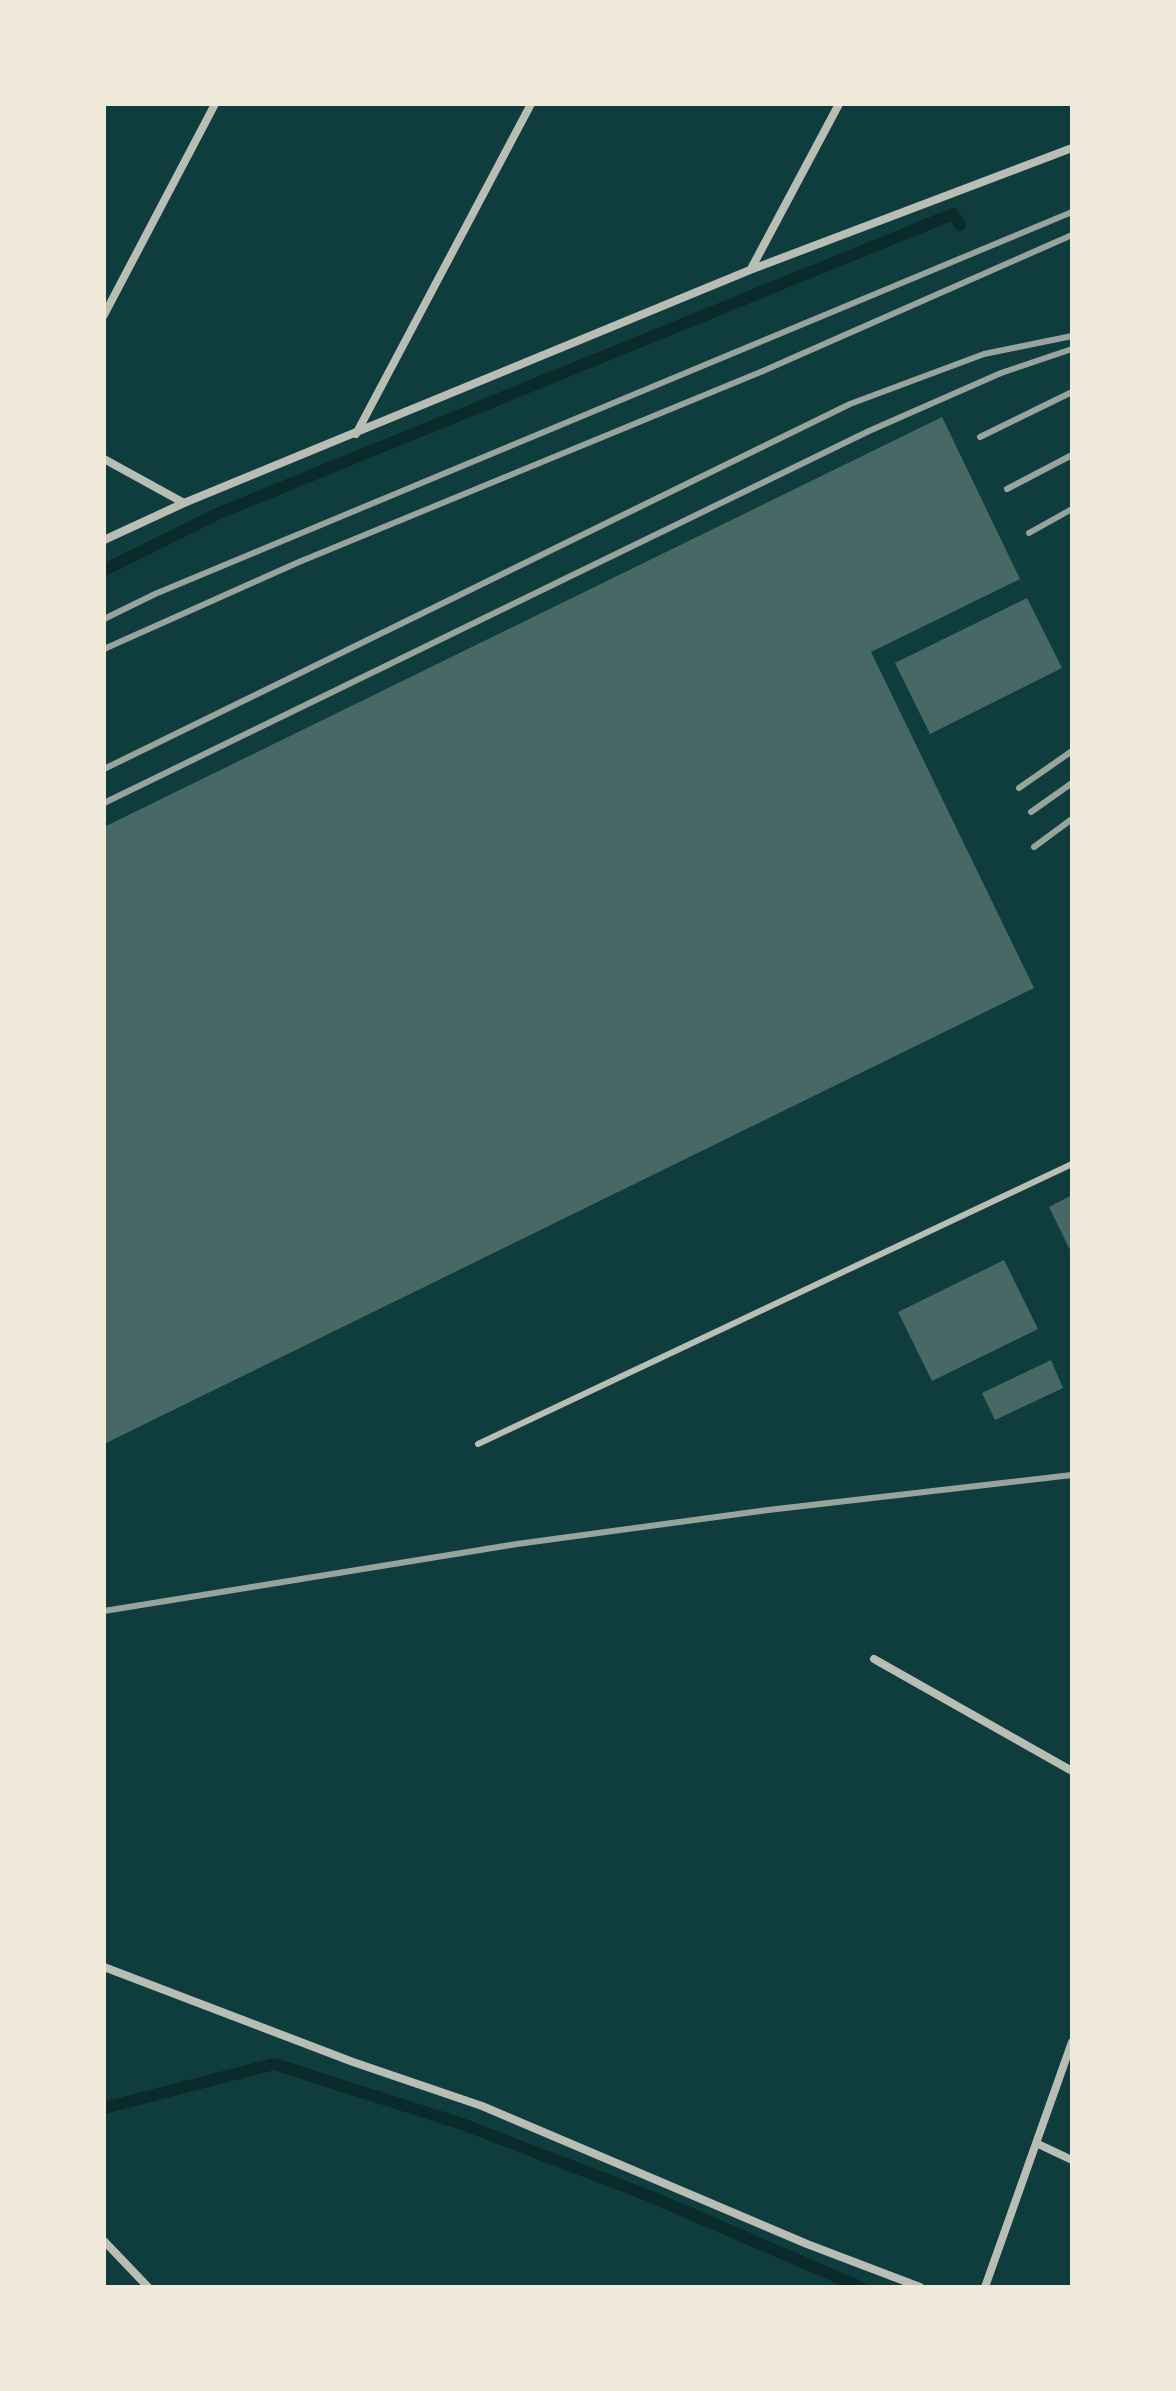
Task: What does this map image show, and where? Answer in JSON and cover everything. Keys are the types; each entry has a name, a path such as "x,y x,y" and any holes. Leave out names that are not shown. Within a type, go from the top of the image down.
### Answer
{"street":[{"path":"104,315 215,104"},
{"path":"356,434 531,104"},
{"path":"750,270 839,104"},
{"path":"104,540 184,503 750,270 1072,148"},
{"path":"104,459 184,503"},
{"path":"874,1659 1072,1771"},
{"path":"104,1967 353,2062 482,2106 858,2265 920,2287"},
{"path":"985,2287 1072,2042"},
{"path":"1038,2144 1072,2160"},
{"path":"104,2241 148,2287"}],"lane":[{"path":"478,1444 1072,1164"}],"building":[{"path":"942,417 1020,579 871,652 1034,988 104,1444 104,827"},
{"path":"1027,598 1062,668 930,734 895,663"},
{"path":"1072,1195 1072,1254 1049,1207"},
{"path":"1004,1260 1038,1329 932,1381 898,1312"},
{"path":"1051,1360 1063,1388 995,1420 982,1393"}],"waterway":[{"path":"104,570 219,513 953,214 960,225"},
{"path":"104,2108 274,2064 462,2124 652,2197 860,2287"}],"railway":[{"path":"104,619 155,594 1072,212"},
{"path":"104,649 299,562 763,371 1072,235"},
{"path":"104,769 850,404 984,354 1072,336"},
{"path":"104,803 869,431 1001,373 1072,349"},
{"path":"980,437 1072,392"},
{"path":"1007,489 1072,455"},
{"path":"1029,533 1072,509"},
{"path":"1019,788 1072,751"},
{"path":"1031,812 1072,783"},
{"path":"1034,847 1072,819"},
{"path":"104,1611 517,1544 768,1510 1072,1475"}]}
